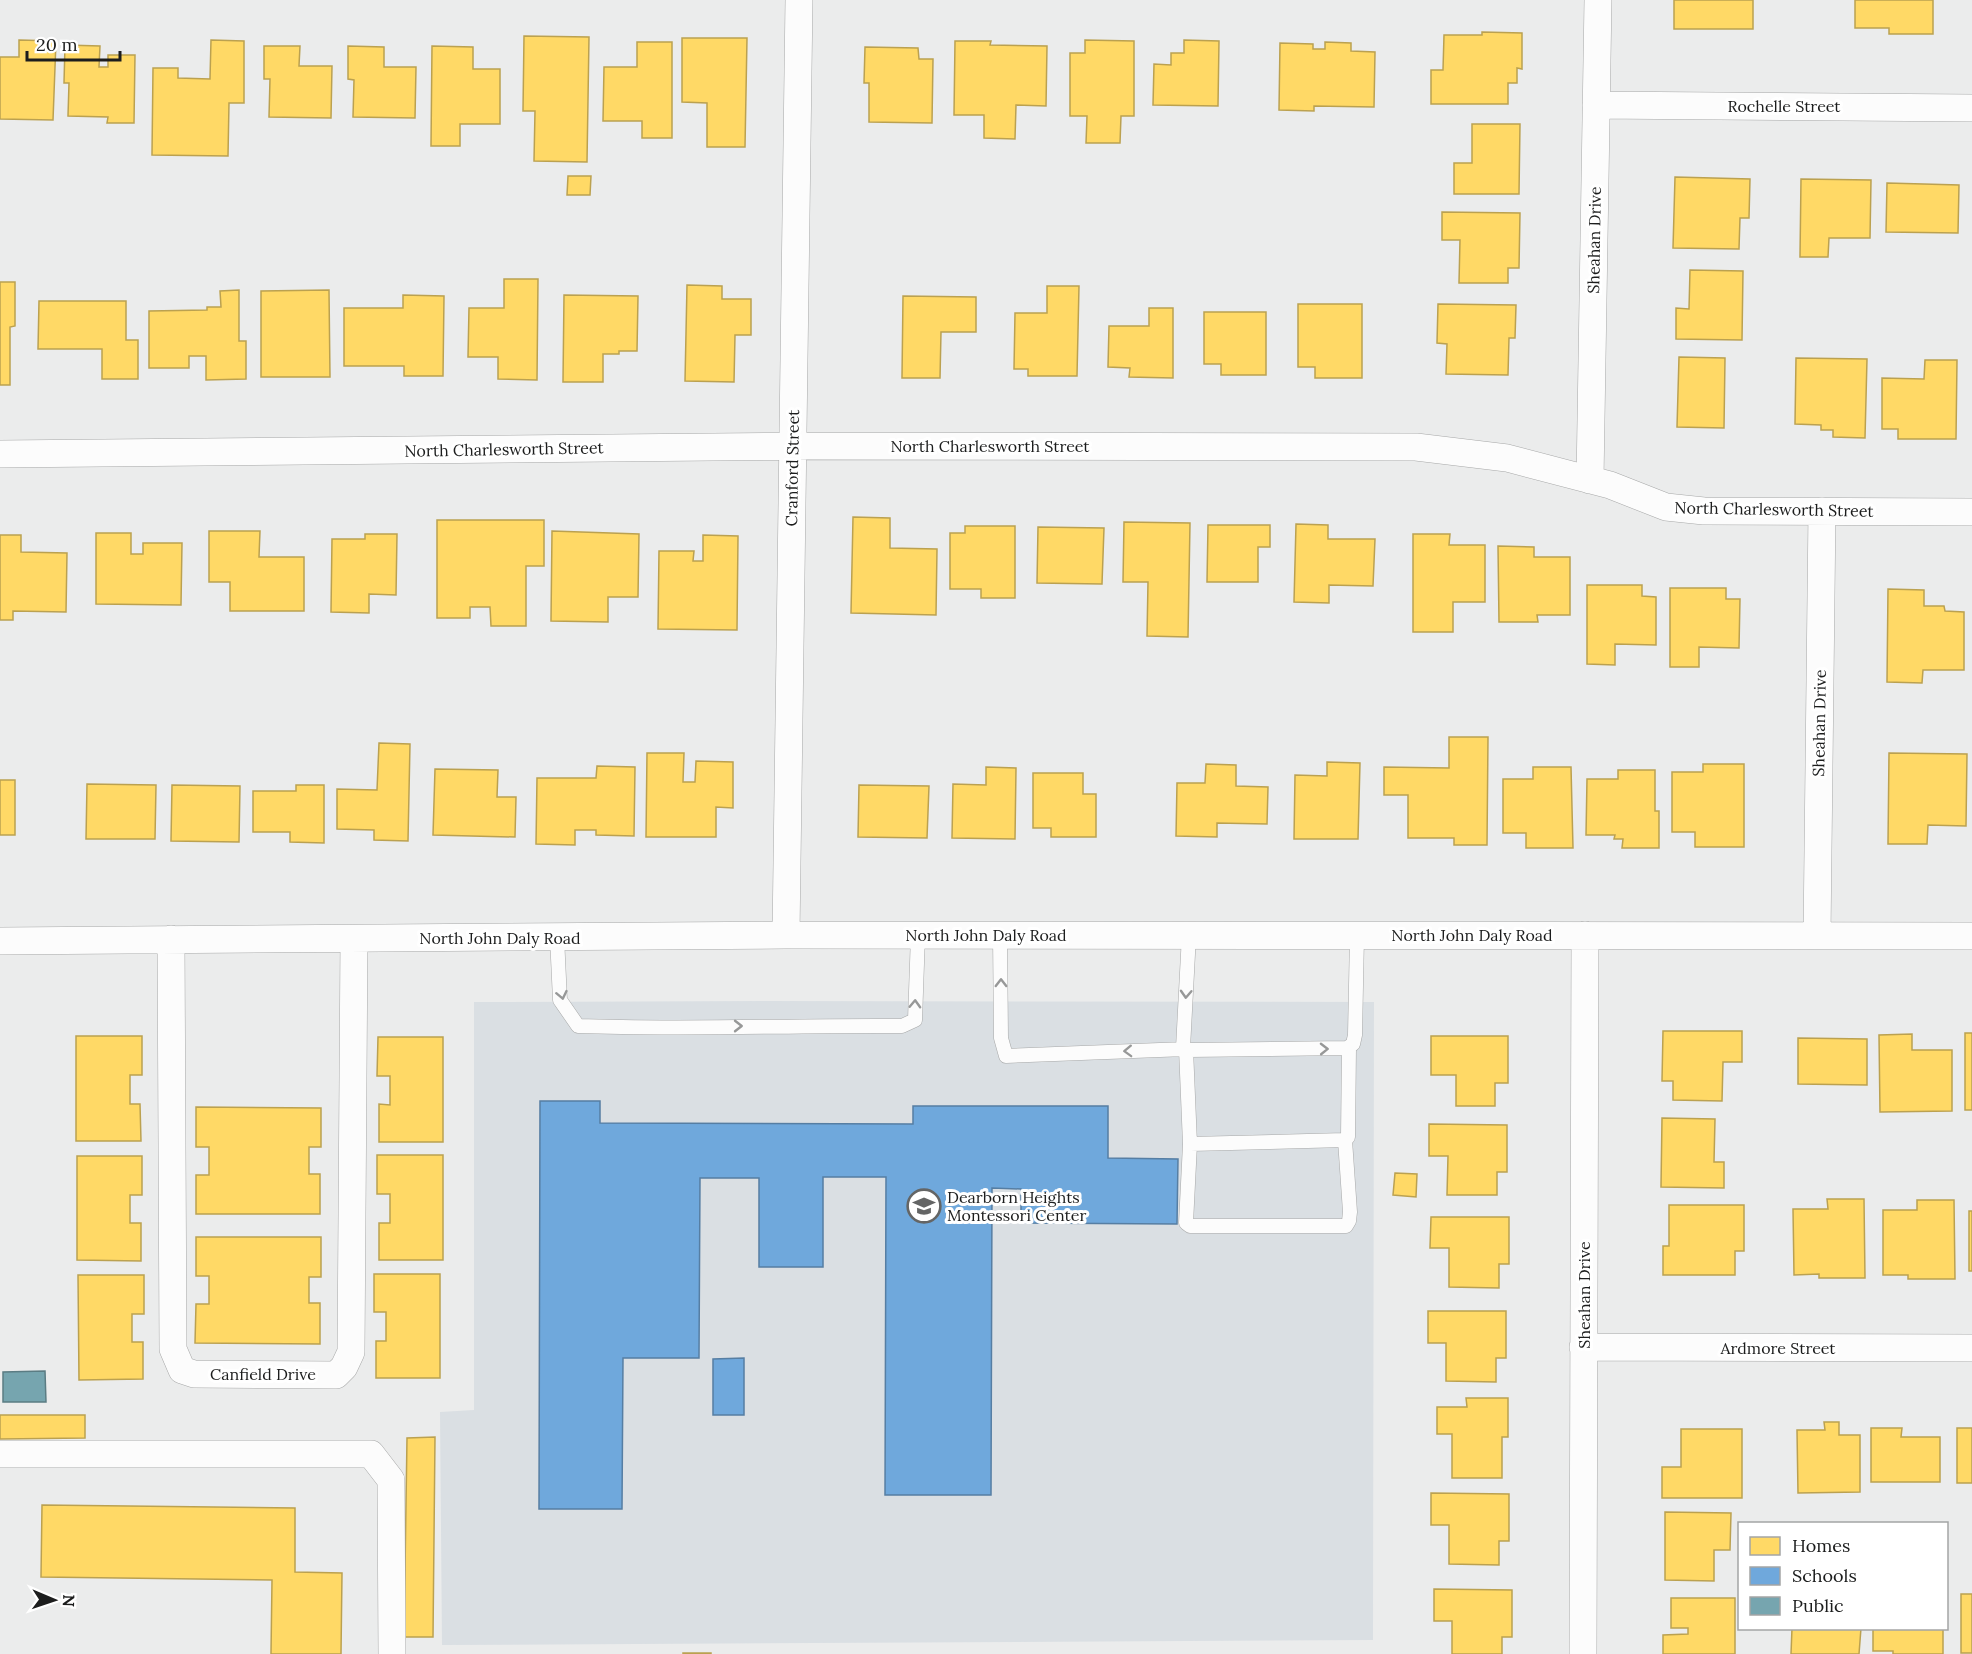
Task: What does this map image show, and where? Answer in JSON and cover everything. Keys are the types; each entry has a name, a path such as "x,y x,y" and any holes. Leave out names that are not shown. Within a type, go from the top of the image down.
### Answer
{"street":[{"name":"Cranford Street","path":"786,935 799,0"},
{"name":"Sheahan Drive","path":"1590,480 1598,0"},
{"name":"Rochelle Street","path":"1596,105 1972,108"},
{"name":"North Charlesworth Street","path":"0,454 792,446 1416,447 1507,458 1610,485 1666,507 1704,511 1972,512"},
{"name":"Sheahan Drive","path":"1817,936 1822,511"},
{"name":"North John Daly Road","path":"0,941 786,935 1972,936"},
{"name":"Sheahan Drive","path":"1584,1654 1585,935"},
{"name":"Canfield Drive","path":"171,939 173,1349 182,1370 194,1374 336,1375 344,1367 351,1352 354,939"},
{"name":"Ardmore Street","path":"1583,1347 1972,1348"},
{"path":"0,1454 371,1454 391,1480 392,1654"}],"lane":[{"path":"557,937 560,1000 578,1026 631,1028 902,1026 915,1020 918,935"},
{"path":"1000,935 1002,1038 1006,1056 1186,1049 1349,1047 1353,1044 1355,1035 1357,936"},
{"path":"1189,935 1183,1048 1186,1049 1190,1144 1186,1222 1190,1226 1347,1226 1350,1212 1345,1140 1348,1137 1349,1047"},
{"path":"1190,1144 1345,1140"}],"shaded area":[{"name":"Dearborn Heights Montessori Center","path":"474,1002 1374,1002 1373,1640 442,1645 440,1412 474,1410"}],"building: Homes":[{"path":"1674,0 1753,0 1753,29 1674,29"},
{"path":"1855,0 1933,0 1933,34 1889,34 1889,28 1855,28"},
{"path":"1482,32 1522,33 1522,69 1517,68 1517,83 1508,83 1508,104 1431,104 1431,70 1443,70 1444,35 1482,35"},
{"path":"524,36 589,37 587,162 534,161 535,111 523,111"},
{"path":"682,38 747,38 745,147 707,147 707,103 682,102"},
{"path":"19,40 56,41 53,120 0,119 0,57 19,57"},
{"path":"211,40 244,41 244,103 229,103 228,156 152,155 153,68 178,68 178,78 210,79"},
{"path":"1085,40 1134,41 1134,116 1121,116 1120,143 1086,143 1087,116 1070,116 1070,53 1085,53"},
{"path":"1184,40 1219,41 1218,106 1153,105 1154,64 1171,65 1171,53 1184,53"},
{"path":"955,41 991,41 990,45 1047,46 1046,106 1016,105 1015,139 984,138 984,115 954,115"},
{"path":"637,42 672,42 672,138 642,138 642,121 603,121 604,67 637,67"},
{"path":"1325,42 1351,43 1351,51 1375,52 1374,107 1314,106 1314,111 1279,110 1280,43 1313,44 1313,49 1325,49"},
{"path":"65,45 100,46 99,67 108,67 108,55 135,55 134,123 107,123 108,117 68,116 69,83 64,83"},
{"path":"264,46 300,46 299,66 332,66 331,118 269,117 270,79 264,79"},
{"path":"348,46 384,47 384,67 416,67 415,118 353,117 354,80 348,79"},
{"path":"432,46 473,47 473,69 500,69 500,124 460,124 460,146 431,146"},
{"path":"865,47 918,48 919,59 933,59 932,123 869,122 869,83 864,83"},
{"path":"1472,124 1520,124 1519,194 1454,194 1454,163 1472,163"},
{"path":"568,176 591,176 590,195 567,195"},
{"path":"1675,177 1750,179 1749,218 1740,218 1739,249 1673,248"},
{"path":"1801,179 1871,180 1870,238 1829,238 1828,257 1800,257"},
{"path":"1887,183 1959,185 1958,233 1886,232"},
{"path":"1442,212 1520,213 1519,268 1508,268 1508,283 1459,283 1460,240 1442,240"},
{"path":"1690,270 1743,271 1742,340 1676,339 1676,308 1689,309"},
{"path":"504,279 538,279 537,380 498,379 498,357 468,357 469,308 504,308"},
{"path":"0,282 15,282 15,326 10,327 10,385 0,385"},
{"path":"687,285 722,286 722,299 751,299 751,335 735,335 734,382 685,381"},
{"path":"1047,286 1079,286 1077,376 1028,376 1028,369 1014,369 1015,313 1047,313"},
{"path":"239,290 239,341 246,341 246,379 206,380 206,356 189,356 189,368 149,368 149,311 207,310 207,307 221,307 220,291"},
{"path":"329,290 330,377 261,377 261,291"},
{"path":"403,295 444,296 443,376 404,376 404,366 344,366 344,308 403,308"},
{"path":"564,295 638,296 637,351 603,354 603,382 563,382"},
{"path":"903,296 976,297 976,332 941,332 940,378 902,378"},
{"path":"39,301 126,301 126,340 138,340 138,379 102,379 102,349 38,349"},
{"path":"1298,304 1362,304 1362,378 1315,378 1315,367 1298,367"},
{"path":"1438,304 1516,305 1515,338 1509,338 1508,375 1446,374 1447,344 1437,343"},
{"path":"1149,308 1173,308 1173,378 1129,377 1130,368 1108,367 1109,326 1149,326"},
{"path":"1204,312 1266,312 1266,375 1221,375 1221,364 1204,364"},
{"path":"1679,357 1725,358 1724,428 1677,427"},
{"path":"1796,358 1867,359 1865,438 1833,437 1833,430 1821,430 1821,425 1795,424"},
{"path":"1925,360 1957,360 1956,439 1898,439 1898,429 1882,429 1882,378 1924,379"},
{"path":"853,517 890,518 890,548 937,549 936,615 851,613"},
{"path":"437,520 544,520 544,566 526,566 526,626 491,626 490,607 470,607 470,618 437,618"},
{"path":"1124,522 1190,523 1188,637 1147,636 1148,582 1123,582"},
{"path":"1296,524 1328,525 1328,539 1375,539 1373,586 1329,585 1329,603 1294,602"},
{"path":"1208,525 1270,525 1270,547 1258,547 1258,582 1207,582"},
{"path":"965,526 1015,526 1015,598 981,598 981,589 950,589 950,533 965,533"},
{"path":"1038,527 1104,528 1102,584 1037,583"},
{"path":"209,531 260,531 259,557 304,557 304,611 230,611 230,582 209,582"},
{"path":"552,531 639,534 638,597 608,597 608,622 551,621"},
{"path":"96,533 131,533 131,554 143,554 143,543 182,543 181,605 96,604"},
{"path":"365,534 397,534 396,595 369,594 369,613 331,612 332,539 365,539"},
{"path":"1413,534 1450,534 1449,545 1485,545 1485,602 1453,602 1453,632 1413,632"},
{"path":"0,535 21,535 21,552 67,553 66,612 13,611 13,620 0,620"},
{"path":"703,535 738,536 737,630 658,629 659,551 694,551 693,561 703,561"},
{"path":"1498,546 1534,547 1534,557 1570,557 1570,615 1537,615 1538,622 1499,622"},
{"path":"1587,585 1642,585 1642,596 1656,597 1656,645 1615,644 1615,665 1587,664"},
{"path":"1670,588 1726,588 1726,599 1740,599 1739,648 1699,647 1699,667 1670,667"},
{"path":"1888,589 1924,590 1924,606 1944,606 1945,611 1964,612 1964,670 1923,670 1922,683 1887,682"},
{"path":"1449,737 1488,737 1487,845 1454,845 1454,838 1408,838 1408,795 1384,795 1384,767 1449,768"},
{"path":"379,743 410,744 408,841 374,840 374,830 337,829 337,789 377,790"},
{"path":"647,753 684,753 683,782 695,782 696,761 733,762 733,808 716,807 716,837 646,837"},
{"path":"1889,753 1967,754 1966,826 1928,825 1927,844 1888,844"},
{"path":"1327,762 1360,763 1358,839 1294,839 1295,775 1327,776"},
{"path":"1206,764 1236,765 1236,786 1268,787 1267,824 1217,823 1217,837 1176,836 1177,783 1205,783"},
{"path":"1703,764 1744,764 1744,847 1695,847 1695,832 1672,832 1672,772 1703,772"},
{"path":"597,766 635,767 634,836 596,835 596,830 575,830 575,845 536,844 537,778 596,778"},
{"path":"986,767 1016,768 1015,839 952,838 953,784 986,785"},
{"path":"1533,767 1571,767 1573,848 1526,848 1526,833 1503,833 1503,779 1533,779"},
{"path":"435,769 498,770 497,797 516,797 515,837 433,835"},
{"path":"1618,770 1655,770 1655,811 1659,811 1659,848 1622,848 1623,839 1614,839 1615,835 1586,835 1587,779 1618,779"},
{"path":"1033,773 1083,773 1083,794 1096,794 1096,837 1051,837 1051,828 1033,828"},
{"path":"0,780 15,780 15,835 0,835"},
{"path":"87,784 156,785 155,839 86,839"},
{"path":"172,785 240,786 239,842 171,841"},
{"path":"296,785 324,785 324,843 290,842 290,832 253,832 253,791 296,791"},
{"path":"859,785 929,786 927,838 858,837"},
{"path":"1663,1031 1742,1031 1742,1062 1723,1062 1722,1101 1673,1100 1673,1081 1662,1081"},
{"path":"1965,1033 1972,1033 1972,1110 1965,1110"},
{"path":"1912,1034 1912,1050 1952,1050 1952,1111 1880,1112 1879,1035"},
{"path":"76,1036 142,1036 142,1075 130,1075 130,1104 140,1104 141,1141 76,1141"},
{"path":"1431,1036 1508,1036 1508,1083 1495,1083 1495,1106 1456,1106 1456,1075 1431,1075"},
{"path":"378,1037 443,1037 443,1142 379,1142 379,1104 390,1105 390,1076 377,1076"},
{"path":"1798,1038 1867,1039 1867,1085 1798,1084"},
{"path":"196,1107 321,1108 321,1147 309,1147 309,1174 320,1174 320,1214 196,1214 196,1175 209,1175 209,1147 196,1147"},
{"path":"1662,1118 1715,1119 1714,1162 1724,1162 1724,1188 1661,1187"},
{"path":"1429,1124 1507,1125 1507,1172 1497,1172 1497,1195 1447,1195 1448,1156 1429,1156"},
{"path":"377,1155 443,1155 443,1260 379,1260 379,1223 390,1223 390,1194 377,1194"},
{"path":"77,1156 142,1156 142,1195 130,1195 130,1223 141,1223 141,1261 77,1260"},
{"path":"1395,1173 1417,1174 1416,1197 1393,1195"},
{"path":"1827,1199 1864,1199 1865,1278 1819,1278 1819,1274 1794,1275 1793,1209 1828,1209"},
{"path":"1917,1200 1954,1200 1955,1279 1908,1279 1908,1275 1883,1275 1883,1210 1917,1210"},
{"path":"1669,1205 1744,1205 1744,1251 1735,1251 1735,1275 1663,1275 1663,1246 1669,1246"},
{"path":"1969,1211 1972,1211 1972,1271 1969,1271"},
{"path":"1431,1217 1509,1217 1509,1264 1499,1264 1499,1288 1449,1287 1449,1248 1430,1248"},
{"path":"196,1237 321,1237 321,1277 309,1277 309,1303 320,1303 320,1344 195,1343 196,1304 209,1304 209,1276 196,1276"},
{"path":"374,1274 440,1274 440,1378 376,1378 376,1341 386,1341 386,1312 374,1312"},
{"path":"78,1275 144,1275 144,1314 132,1314 132,1342 143,1342 143,1379 79,1380"},
{"path":"1428,1311 1506,1311 1506,1358 1496,1358 1496,1382 1446,1381 1446,1343 1428,1343"},
{"path":"1466,1398 1508,1398 1508,1437 1502,1437 1502,1478 1452,1478 1452,1434 1437,1434 1437,1407 1467,1407"},
{"path":"0,1415 85,1415 85,1438 0,1439"},
{"path":"1824,1422 1839,1422 1839,1435 1860,1435 1860,1492 1798,1493 1797,1430 1825,1430"},
{"path":"1871,1428 1902,1428 1901,1437 1940,1437 1940,1482 1871,1482"},
{"path":"1957,1428 1972,1428 1972,1483 1957,1483"},
{"path":"1681,1429 1742,1429 1742,1498 1662,1498 1662,1467 1681,1467"},
{"path":"435,1437 433,1637 404,1637 407,1438"},
{"path":"1431,1493 1509,1494 1509,1541 1499,1541 1499,1565 1449,1564 1449,1525 1431,1525"},
{"path":"42,1505 295,1508 295,1572 342,1573 341,1654 271,1654 272,1580 41,1577"},
{"path":"1665,1512 1731,1513 1730,1550 1714,1550 1714,1581 1665,1580"},
{"path":"1434,1589 1512,1590 1512,1637 1502,1637 1502,1654 1452,1654 1452,1621 1434,1621"},
{"path":"1961,1594 1972,1594 1972,1653 1961,1653"},
{"path":"1671,1598 1735,1598 1735,1654 1663,1654 1663,1635 1688,1634 1688,1628 1671,1628"},
{"path":"1792,1630 1861,1630 1859,1654 1791,1654"},
{"path":"1873,1630 1943,1630 1943,1654 1893,1654 1893,1651 1873,1651"},
{"path":"711,1653 711,1654 683,1654"}],"building: Schools":[{"path":"540,1101 600,1101 600,1123 913,1124 913,1106 1108,1106 1108,1158 1178,1159 1177,1224 1021,1223 1021,1189 992,1188 991,1495 885,1495 886,1177 823,1177 823,1267 759,1267 759,1178 700,1178 699,1358 623,1358 622,1509 539,1509"},
{"path":"744,1358 744,1415 713,1415 713,1359"}],"building: Public":[{"path":"45,1371 46,1402 3,1402 3,1372"}],"place":[{"name":"Dearborn Heights Montessori Center","path":"924,1206"}]}
